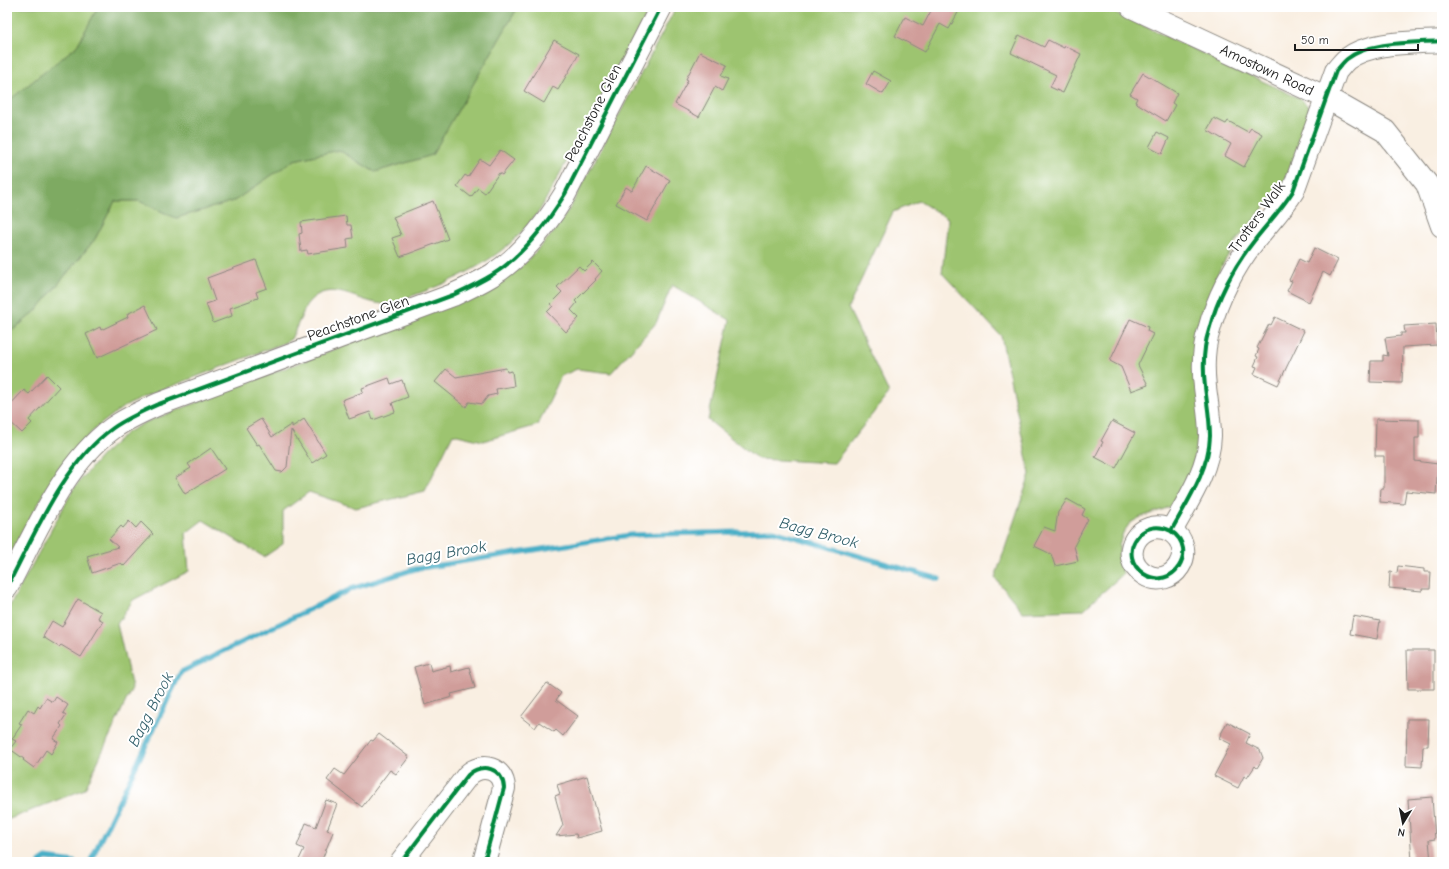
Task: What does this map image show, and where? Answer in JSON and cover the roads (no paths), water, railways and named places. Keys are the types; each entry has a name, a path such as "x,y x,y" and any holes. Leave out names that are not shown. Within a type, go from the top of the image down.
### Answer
{"street":[{"name":"Peachstone Glen","path":"7,587 51,503 66,478 84,455 112,429 159,404 453,295 492,275 510,262 541,230 565,194 661,7"},
{"name":"Amostown Road","path":"1132,7 1327,98 1385,130 1427,184 1442,226"},
{"name":"Trotters Walk","path":"1171,531 1195,486 1207,454 1210,437 1210,420 1205,386 1204,364 1206,341 1212,319 1232,276 1246,252 1285,204 1293,190 1336,71 1347,59 1370,49 1383,46 1442,41"},
{"path":"401,862 468,775 476,769 486,768 498,773 503,782 504,788 484,862"}],"waterway":[{"name":"Bagg Brook","path":"90,862 181,672 351,589 415,569 630,535 773,531 939,579"},
{"name":"Bagg Brook","path":"40,862 46,858 75,862"}]}
